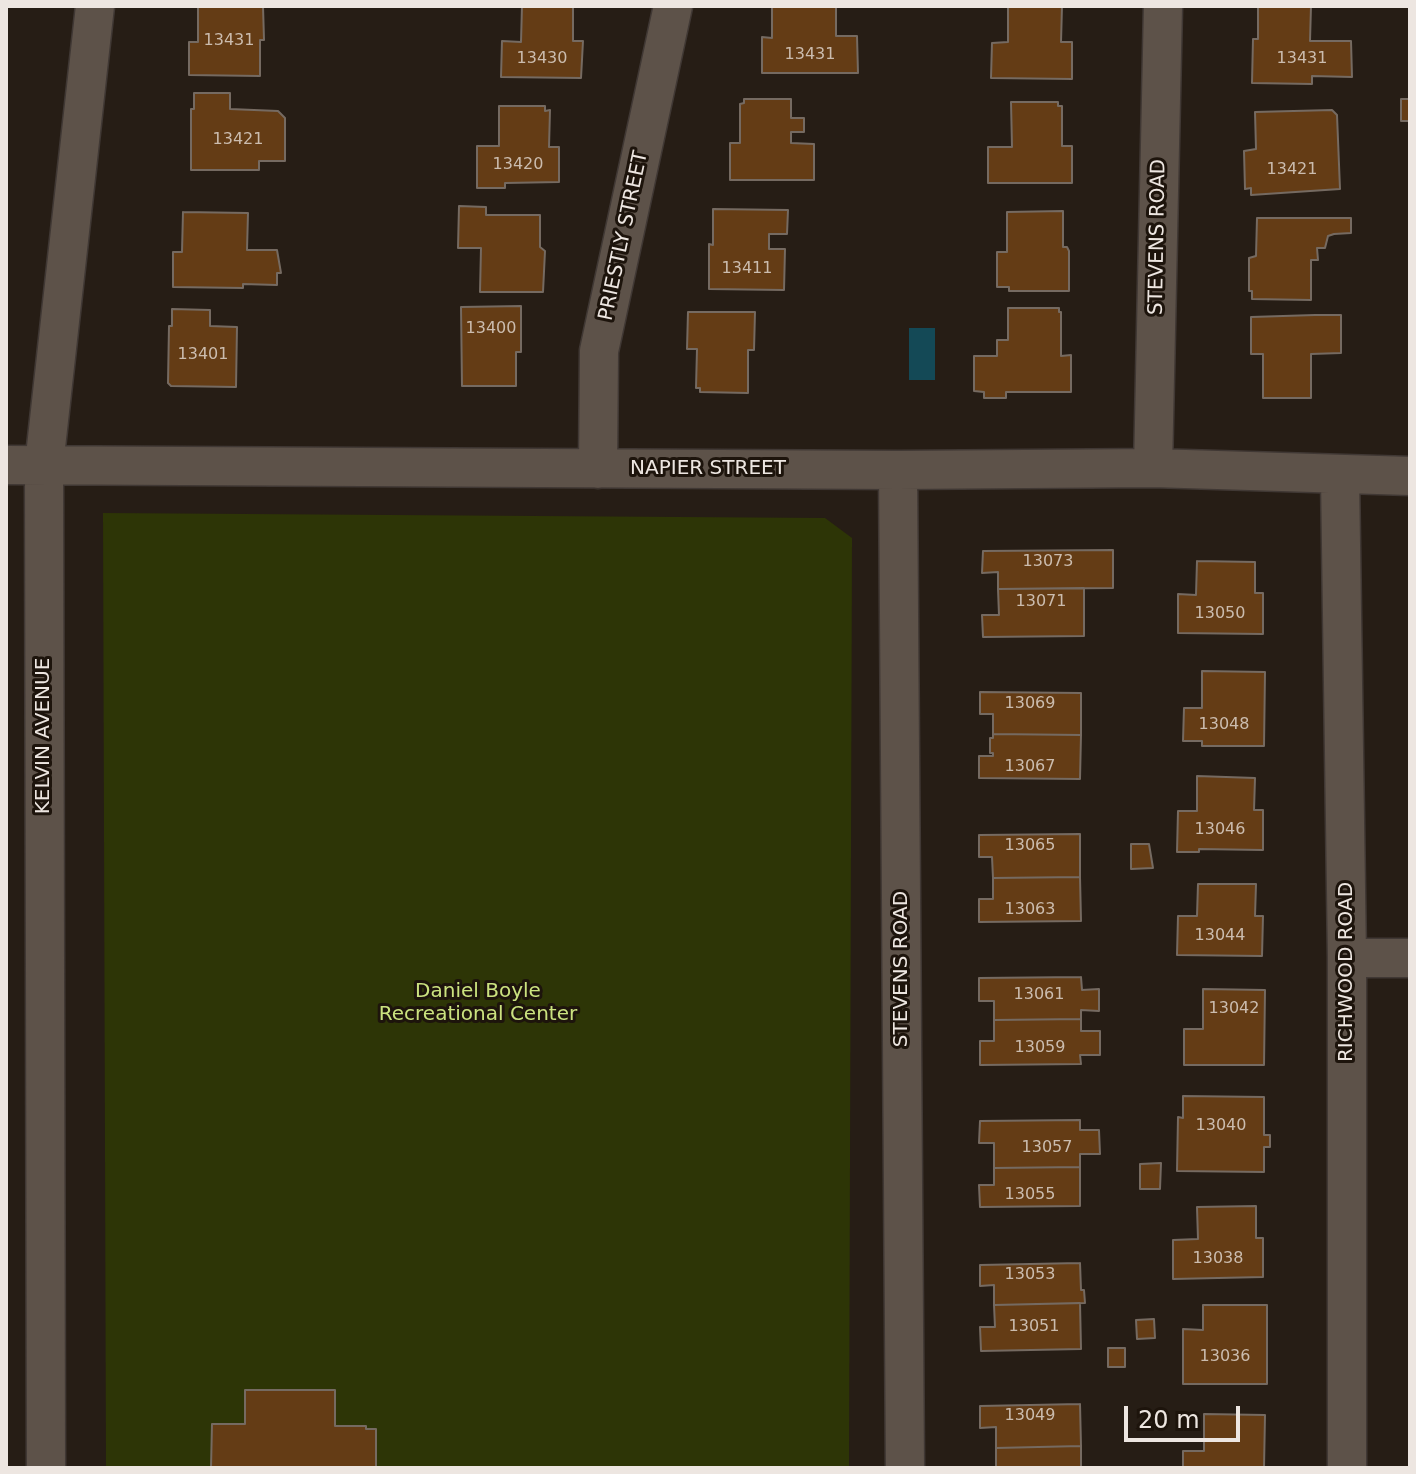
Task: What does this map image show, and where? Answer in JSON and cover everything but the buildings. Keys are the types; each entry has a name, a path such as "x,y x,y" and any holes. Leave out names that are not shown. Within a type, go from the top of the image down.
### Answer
{"street":[{"name":"KELVIN AVENUE","path":"46,1468 44,465 95,6"},
{"name":"PRIESTLY STREET","path":"598,469 599,351 673,6"},
{"name":"STEVENS ROAD","path":"1153,468 1163,6"},
{"name":"NAPIER STREET","path":"6,465 898,470 1153,468 1410,476"},
{"name":"STEVENS ROAD","path":"898,470 905,1468"},
{"name":"RICHWOOD ROAD","path":"1340,476 1347,958 1347,1468"},
{"path":"1347,958 1410,958"}],"green space":[{"name":"Daniel Boyle Recreational Center","path":"103,513 825,518 852,538 849,1468 106,1468"}],"water":[{"path":"909,328 935,328 935,380 909,380"}]}
